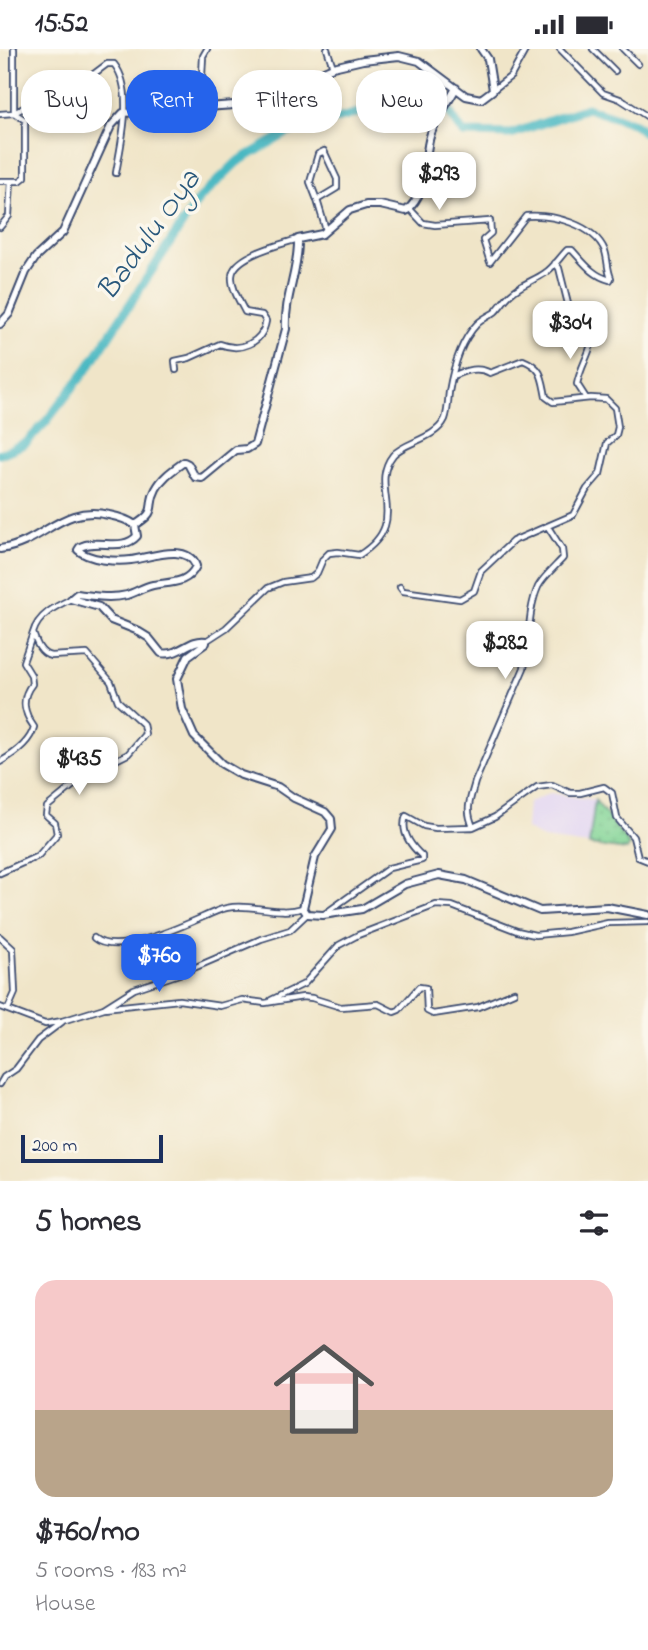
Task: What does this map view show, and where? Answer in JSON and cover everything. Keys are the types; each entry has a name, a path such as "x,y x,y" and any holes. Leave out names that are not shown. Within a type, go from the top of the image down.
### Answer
{"street":[{"path":"14,49 14,113"},
{"path":"202,70 203,56 207,49"},
{"path":"327,49 334,67"},
{"path":"481,49 488,59 493,90"},
{"path":"218,105 262,103 304,79 334,67 399,56 419,61 456,89 474,99 481,99 511,76 526,49"},
{"path":"560,49 603,93 621,99 648,117"},
{"path":"593,49 615,71"},
{"path":"623,49 638,64"},
{"path":"0,114 14,113 42,98 83,82 107,64 114,64 120,72 126,91 117,173"},
{"path":"176,370 175,361 189,358 220,344 242,348 257,340 264,330 265,321 262,315 245,312 238,299 232,276 234,269 260,251 322,234 350,210 366,205 406,211 409,208 420,196 432,130 456,89"},
{"path":"0,181 20,181 25,177 25,120 14,113"},
{"path":"0,324 9,314 26,272 36,257 63,232 111,126 119,115 126,113"},
{"path":"317,200 337,188 337,179 324,151 318,154 310,182 326,230"},
{"path":"0,227 9,216 11,181"},
{"path":"104,1008 134,989 290,930 305,911 315,857 332,829 331,820 325,812 294,798 278,787 241,775 222,764 194,736 182,709 177,679 181,665 206,641 226,628 268,588 283,582 311,578 329,553 359,555 382,536 388,514 385,494 389,462 394,453 416,443 445,419 462,344 478,323 494,312 513,291 547,272 567,250 572,250 591,271 610,280 606,253 598,238 554,217 526,216 490,262 483,240 491,233 490,221 435,225 423,223 409,208"},
{"path":"135,525 146,519 152,510 153,492 163,478 184,462 195,477 202,478 236,450 247,449 255,444 286,329 288,290 299,259 298,239"},
{"path":"555,263 559,268 570,312 582,320 591,331 590,353 581,366 577,384 586,398"},
{"path":"400,587 402,591 460,599 474,591 481,571 513,541 573,515 587,489 600,474 607,443 616,435 618,427 615,408 607,399 586,398 553,402 546,397 540,372 533,364 523,360 490,373 484,369 463,371 454,375"},
{"path":"0,549 31,539 80,512 127,519 135,525 137,536 132,542 122,545 86,544 78,550 81,554 129,561 161,554 182,554 194,561 196,566 194,571 179,582 151,586 111,597 77,594 52,608 37,623 23,662 31,675 32,684 27,689 24,702 26,715 34,727 33,733 22,747 0,762"},
{"path":"473,827 467,812 469,801 524,668 529,626 539,586 563,558 562,549 548,527"},
{"path":"71,599 99,607 111,620 149,638 161,653 172,654 200,640 206,641"},
{"path":"0,873 38,856 57,834 57,828 46,815 47,807 86,775 128,754 142,739 146,729 137,717 118,701 111,682 87,654 46,655 37,644 33,633"},
{"path":"323,915 389,868 422,860 422,856 414,849 404,832 404,821 407,817 424,826 436,828 473,827 495,817 537,787 552,785 570,793 580,793 604,787 612,793 617,818 633,837 639,857 648,861"},
{"path":"94,938 111,946 125,945 188,925 218,910 233,906 272,911 305,911 323,915 362,909 405,884 439,875 466,880 540,911 607,907 648,915"},
{"path":"265,1003 304,984 339,945 436,905 452,906 517,931 535,935 567,932 608,923 648,922"},
{"path":"0,937 13,949 15,993 8,1009"},
{"path":"0,1007 45,1024 104,1008 179,1000 220,1006 242,1000 265,1003 312,997 341,1007 378,1004 394,1012 400,1010 419,987 426,988 427,1011 433,1014 478,1007 514,992"},
{"path":"0,1084 4,1077 16,1069 38,1040 62,1021"}],"shaded area":[{"path":"550,793 595,800 589,845 544,839 526,829 528,803"}],"green space":[{"path":"595,800 629,844 627,850 589,845"}],"waterway":[{"name":"Badulu Oya","path":"0,454 26,443 88,368 198,200 237,162 287,133 414,97 441,99 463,133 511,134 587,108 635,124 648,135"}]}
